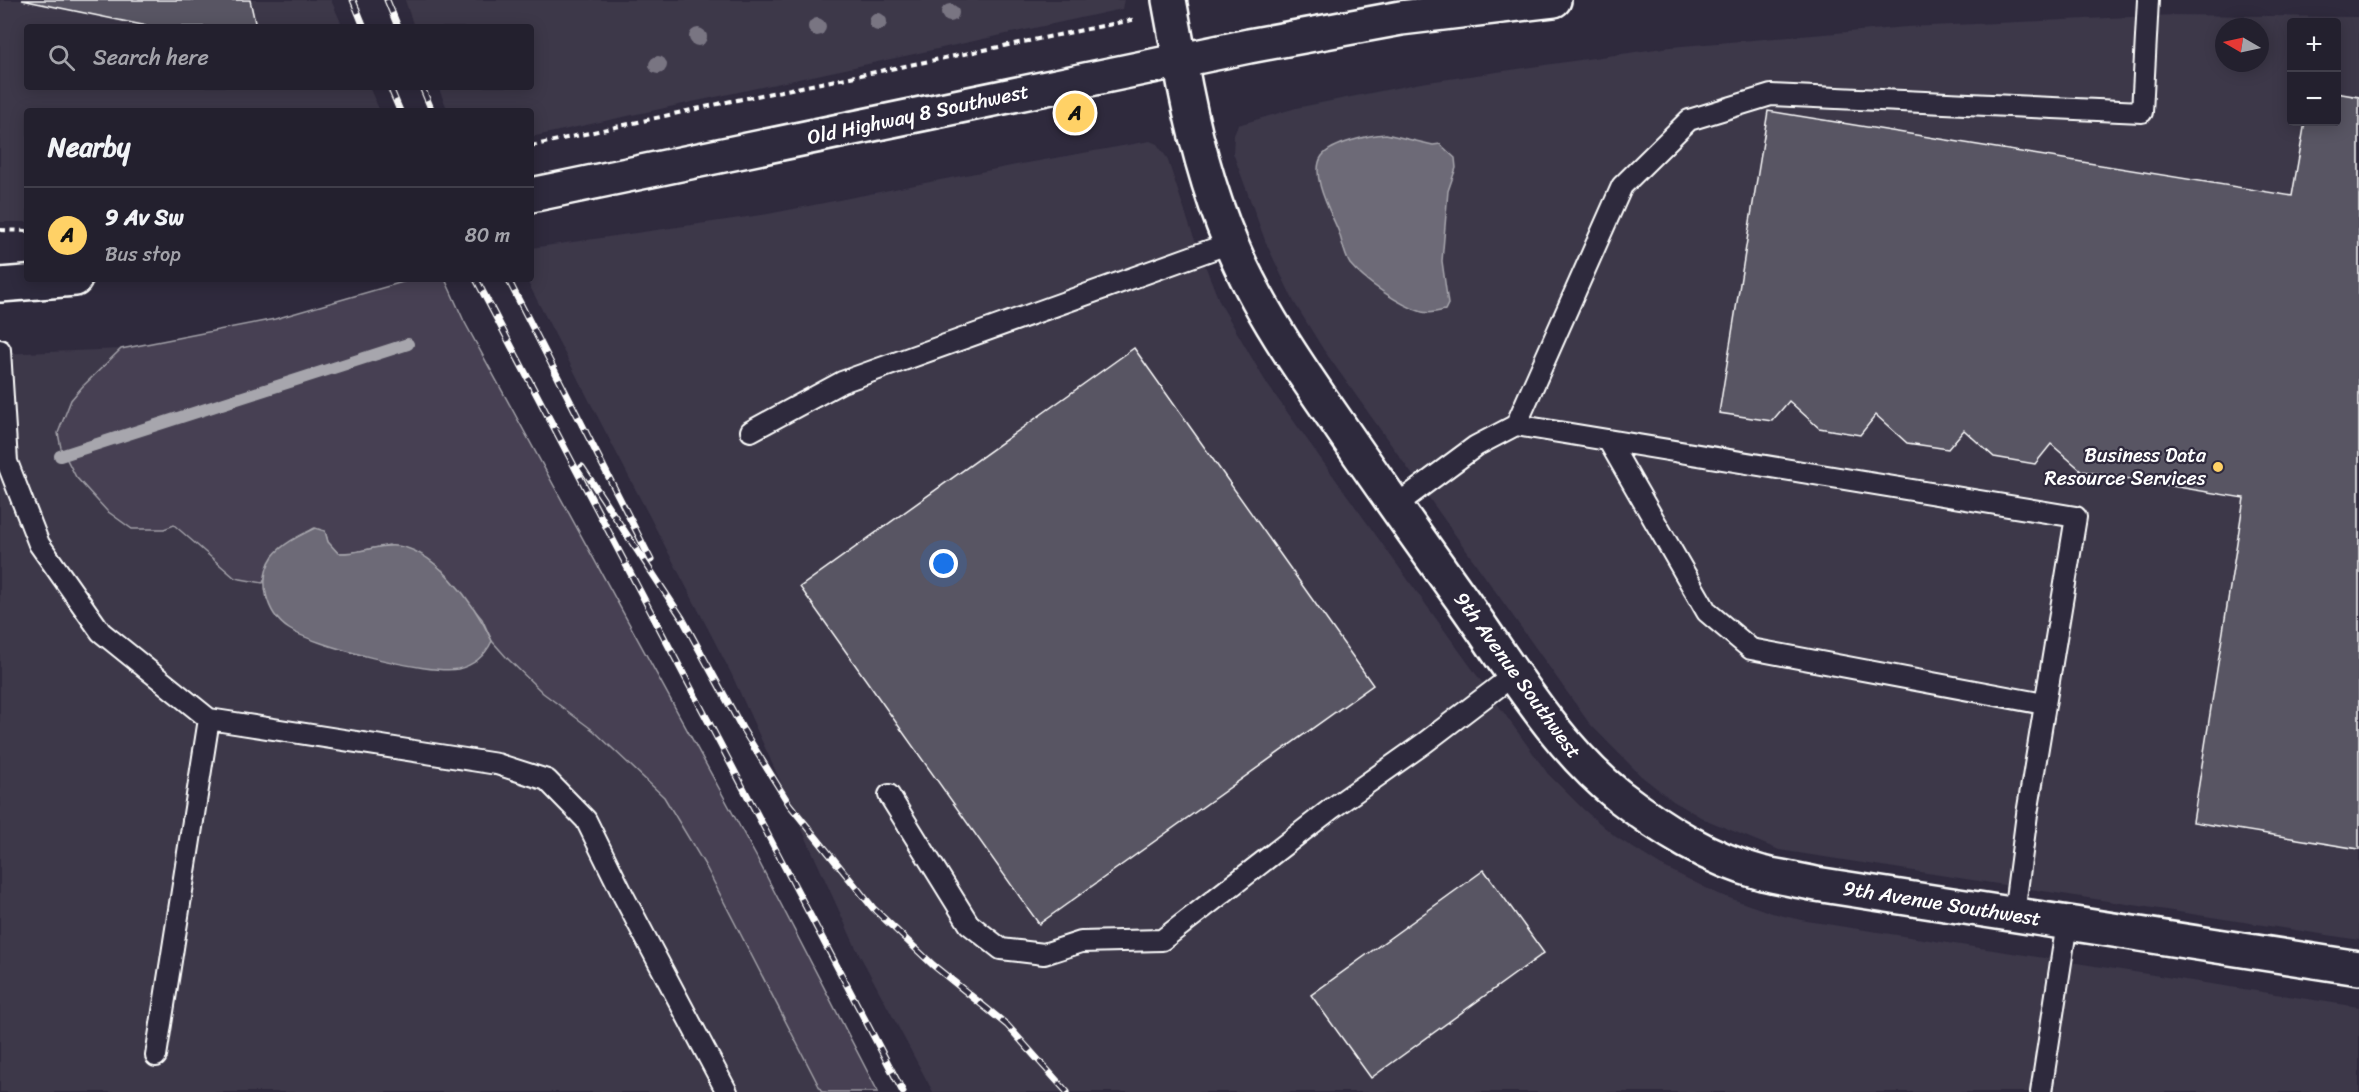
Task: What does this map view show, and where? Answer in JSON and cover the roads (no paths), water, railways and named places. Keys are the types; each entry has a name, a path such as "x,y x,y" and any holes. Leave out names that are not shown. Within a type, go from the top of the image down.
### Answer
{"street":[{"name":"9th Avenue Southwest","path":"1169,0 1191,123 1207,178 1230,243 1266,314 1302,372 1395,506 1556,731 1584,764 1617,794 1660,827 1709,854 1761,872 1816,884 2359,968"},
{"name":"Old Highway 8 Southwest","path":"534,194 1180,60 1401,18 1554,0"},
{"path":"0,285 38,282"}],"lane":[{"path":"1516,425 1622,186 1689,120 1771,95 2142,112 2148,0"},
{"path":"751,431 842,382 1230,243"},
{"path":"0,350 7,462 39,544 100,632 209,719 497,764 547,780 586,820 727,1092"},
{"path":"1395,506 1476,446 1516,425 2076,517 2044,704 2014,914"},
{"path":"1608,440 1707,612 1751,649 2044,704"},
{"path":"889,795 969,924 1001,949 1044,954 1081,942 1162,940 1331,809 1423,744 1515,674"},
{"path":"156,1056 209,719"},
{"path":"2041,1092 2067,923"}],"waterway":[{"path":"60,456 408,344"}],"railway":[{"path":"353,0 363,24"},
{"path":"387,0 397,24"},
{"path":"391,90 399,108"},
{"path":"423,90 431,108"},
{"path":"478,282 903,1092"},
{"path":"510,282 651,560"},
{"path":"582,467 682,618 742,728 789,804 873,908 933,965 1007,1025 1067,1092"}],"place":[{"name":"9 Av Sw","path":"1075,113"},
{"name":"Business Data Resource Services","path":"2218,467"}]}
